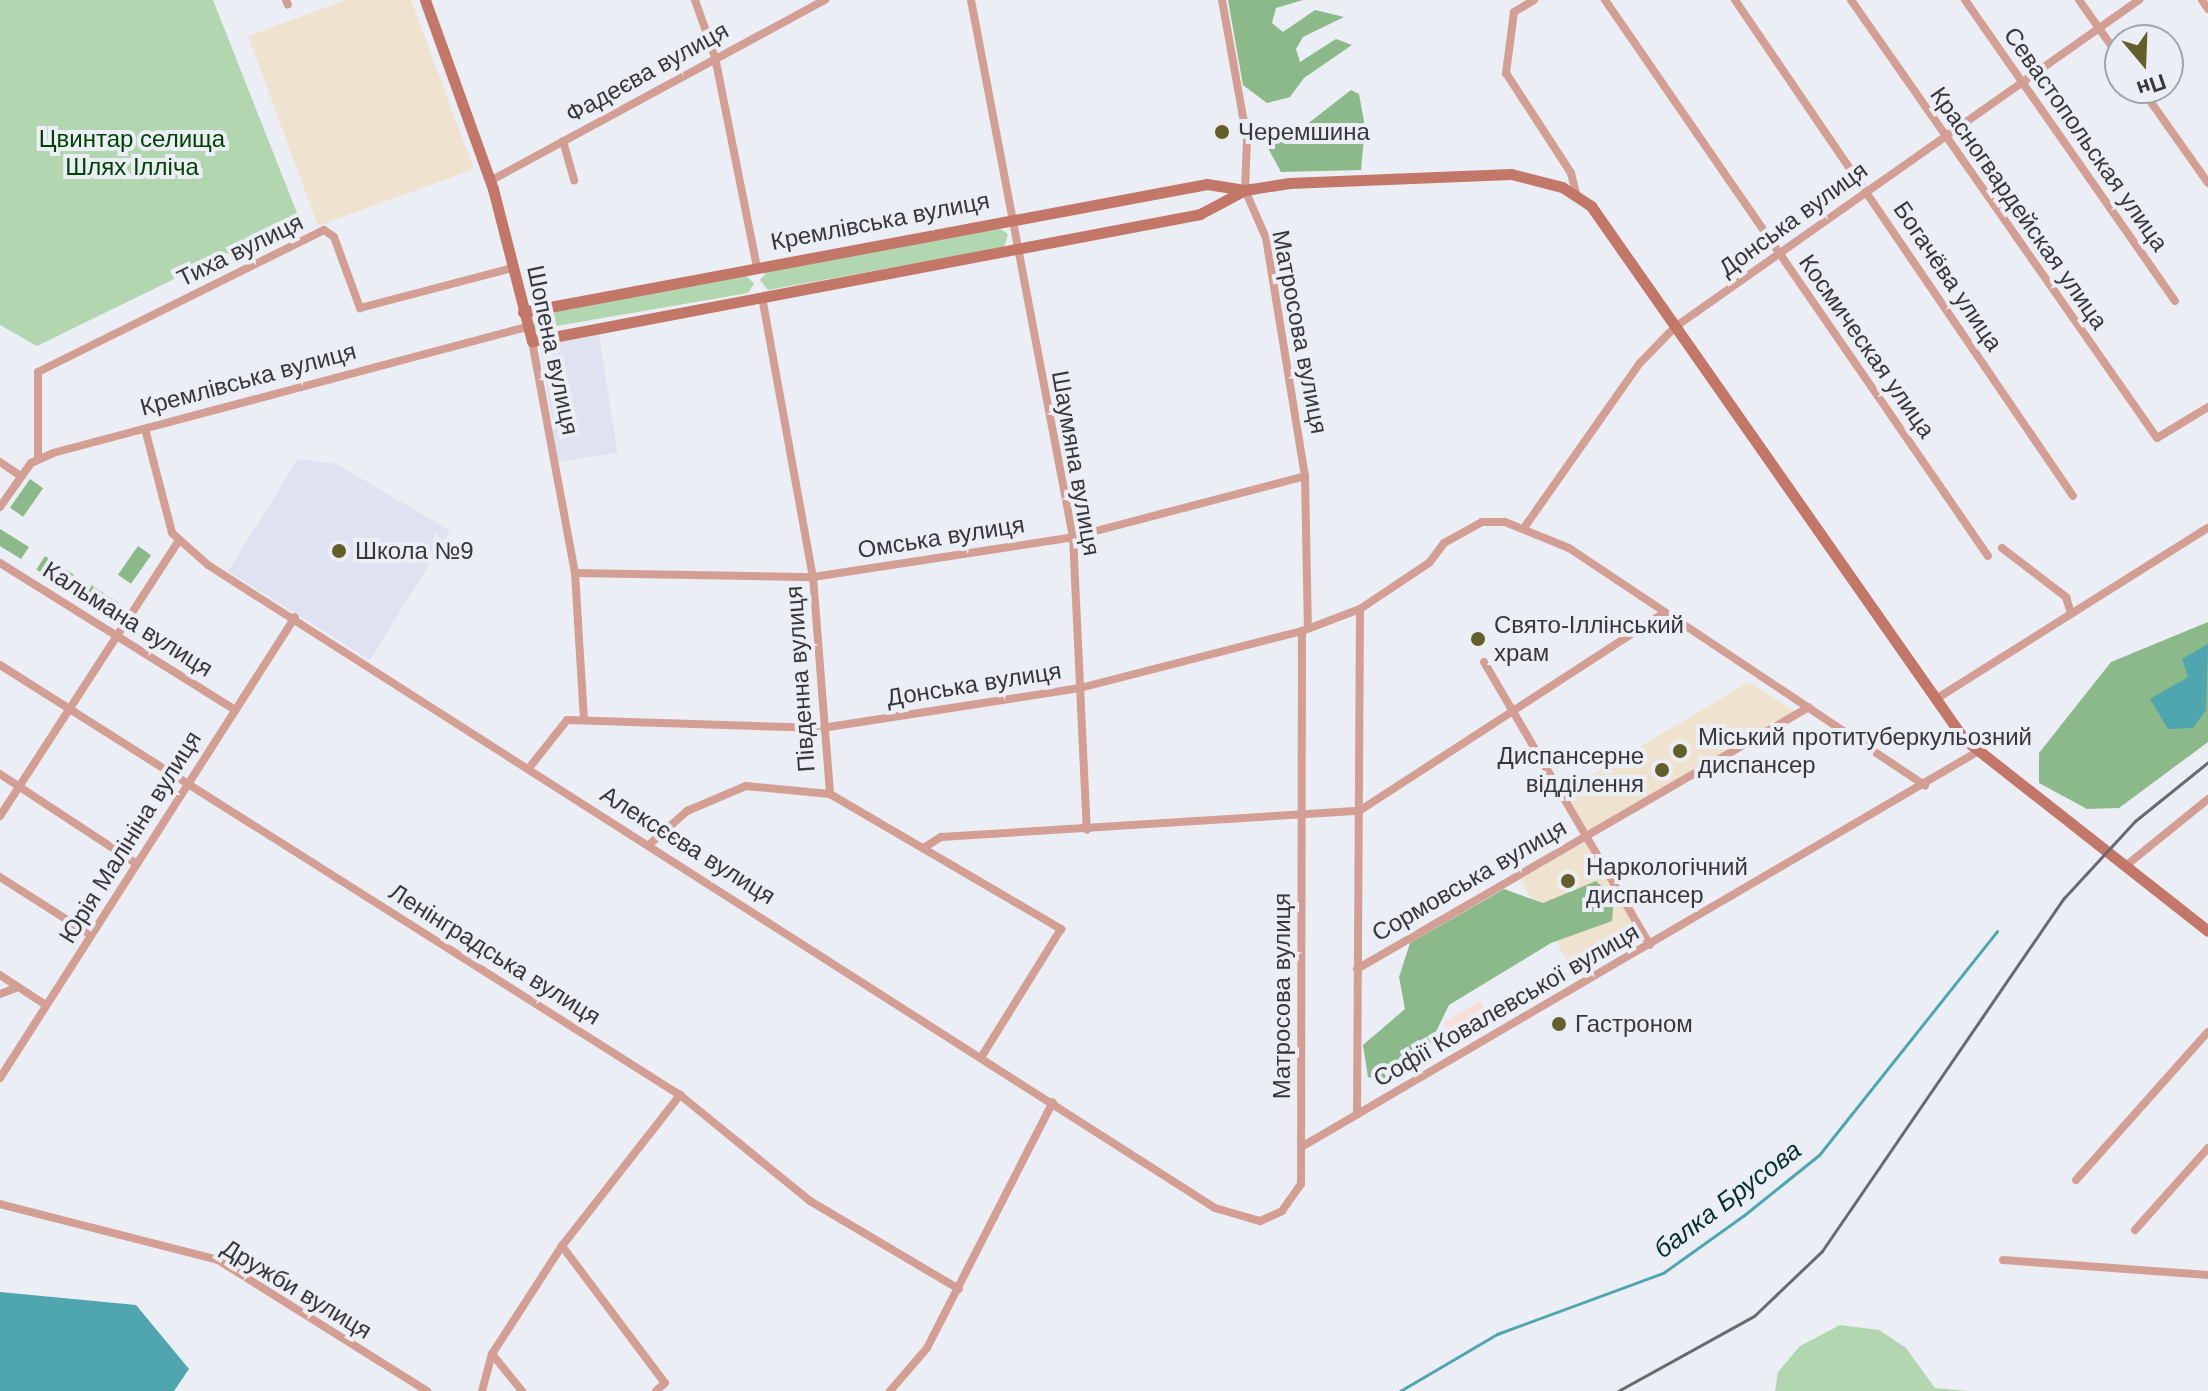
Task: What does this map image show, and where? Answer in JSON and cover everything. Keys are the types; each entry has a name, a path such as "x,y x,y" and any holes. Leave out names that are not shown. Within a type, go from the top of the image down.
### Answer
{"street":[{"name":"Шопена вулиця","path":"425,0 490,181 513,268 524,328 532,341 575,573 584,720"},
{"path":"695,0 715,57 757,267"},
{"name":"Фадеєва вулиця","path":"490,181 825,0"},
{"path":"971,0 1012,218"},
{"name":"Матросова вулиця","path":"1222,0 1247,139 1245,190 1266,238 1305,476 1303,1146 1301,1184 1282,1211"},
{"path":"1534,0 1514,12 1506,73 1571,173 1577,197"},
{"name":"Космическая улица","path":"1605,0 1988,556"},
{"name":"Богачёва улица","path":"1735,0 2073,496"},
{"name":"Красногвардейская улица","path":"1851,0 1942,137 2157,438 2208,407"},
{"name":"Севастопольская улица","path":"1965,0 2175,301"},
{"path":"2079,0 2104,35"},
{"name":"Донська вулиця","path":"584,720 822,728 1080,688 1305,629 1360,609 1482,522 1526,525 1640,363 1675,327 1780,257 1782,247 2139,0"},
{"path":"2202,0 2208,9"},
{"path":"2152,104 2208,183"},
{"path":"563,141 574,180"},
{"name":"Кремлівська вулиця","path":"523,312 1012,218 1220,182 1245,190 1511,174 1577,197 1591,206 1675,327"},
{"name":"Кремлівська вулиця","path":"532,341 1200,214 1245,190"},
{"name":"Шаумяна вулиця","path":"1012,218 1073,537 1087,830"},
{"name":"Тиха вулиця","path":"34,461 38,372 324,230 334,237 360,308 513,268"},
{"name":"Південна вулиця","path":"762,297 813,577 822,728 830,794 1061,929 982,1056"},
{"path":"1675,327 1936,699 1977,752 2128,864 2208,931"},
{"name":"Кремлівська вулиця","path":"34,461 524,328"},
{"path":"0,816 178,542 145,429"},
{"path":"0,507 34,461"},
{"path":"0,462 21,476"},
{"name":"Омська вулиця","path":"575,573 813,577 1073,537 1305,476"},
{"path":"1526,525 1925,785"},
{"path":"1936,699 2208,528"},
{"name":"Алексєєва вулиця","path":"178,542 1215,1208 1260,1221 1282,1211"},
{"path":"2002,548 2066,597 2071,613"},
{"name":"Кальмана вулиця","path":"0,563 234,709"},
{"path":"1357,1114 1360,609"},
{"path":"925,847 941,837 1087,830 1304,811 1359,811 1513,706 1661,615"},
{"name":"Юрія Малініна вулиця","path":"0,1078 295,617"},
{"path":"1484,662 1513,706 1650,945"},
{"name":"Ленінградська вулиця","path":"0,665 680,1095 810,1201 959,1289"},
{"name":"Сормовська вулиця","path":"1357,969 1809,707"},
{"path":"529,768 567,720 584,720"},
{"name":"Софії Ковалевської вулиця","path":"1303,1146 1977,752"},
{"path":"0,774 137,864"},
{"path":"650,844 687,811 746,786 830,794"},
{"path":"2128,864 2208,799"},
{"path":"0,877 91,935"},
{"path":"0,975 46,1005"},
{"path":"0,994 18,987"},
{"path":"2076,1180 2208,1032"},
{"path":"482,1391 492,1354 562,1246 680,1095"},
{"path":"890,1391 927,1348 1053,1102"},
{"path":"2135,1230 2208,1148"},
{"name":"Дружби вулиця","path":"0,1204 218,1260 427,1391"},
{"path":"562,1246 665,1383 656,1391"},
{"path":"2003,1260 2208,1275"},
{"path":"492,1354 522,1391"}],"shaded area":[{"path":"346,0 411,0 474,169 318,226 248,36"},
{"path":"599,335 618,453 558,462 540,344"},
{"name":"Школа №9","path":"298,459 337,464 450,531 370,660 228,571"},
{"name":"Міський протитуберкульозний диспансер","path":"1749,682 1796,712 1588,831 1565,791"},
{"path":"1587,841 1644,939 1577,977 1520,879"},
{"path":"1480,1001 1494,1024 1457,1046 1443,1023"}],"green space":[{"name":"Цвинтар селища Шлях Ілліча","path":"0,0 213,0 299,218 37,346 0,325"},
{"path":"1228,0 1303,0 1276,8 1272,23 1283,32 1315,10 1344,17 1303,37 1296,49 1300,62 1336,39 1352,45 1304,78 1290,97 1267,103 1243,85"},
{"path":"1351,90 1359,94 1365,127 1361,170 1281,172 1268,148 1271,127 1306,125"},
{"path":"999,228 1008,234 1004,247 768,290 760,280 767,272"},
{"path":"746,275 754,284 748,293 533,330 536,316"},
{"path":"30,479 43,488 23,517 10,508"},
{"path":"0,529 29,547 21,559 0,546"},
{"path":"138,546 151,555 131,584 118,575"},
{"path":"45,556 74,575 66,588 36,569"},
{"path":"91,585 119,603 110,616 82,598"},
{"path":"2208,622 2208,742 2119,808 2087,809 2039,783 2039,753 2111,662"},
{"path":"1596,881 1614,897 1612,921 1551,943 1449,1005 1417,1071 1384,1081 1368,1077 1363,1045 1405,1009 1399,977 1410,943 1504,889 1543,903"},
{"path":"1840,1325 1879,1330 1906,1348 1935,1388 1969,1391 1775,1391 1778,1372 1800,1346"}],"water":[{"path":"2208,644 2206,710 2193,728 2168,729 2150,699 2188,677 2182,659"},
{"path":"0,1292 136,1305 189,1369 174,1391 0,1391"}],"waterway":[{"name":"балка Брусова","path":"1400,1391 1497,1334 1663,1273 1743,1216 1819,1155 1997,931"}],"railway":[{"path":"1618,1391 1754,1316 1822,1251 2064,898 2135,821 2208,762"}],"place":[{"name":"Черемшина","path":"1222,132"},
{"name":"Школа №9","path":"339,551"},
{"name":"Свято-Іллінський храм","path":"1478,639"},
{"name":"Міський протитуберкульозний диспансер","path":"1680,751"},
{"name":"Диспансерне відділення","path":"1662,770"},
{"name":"Наркологічний диспансер","path":"1568,881"},
{"name":"Гастроном","path":"1559,1024"}]}
